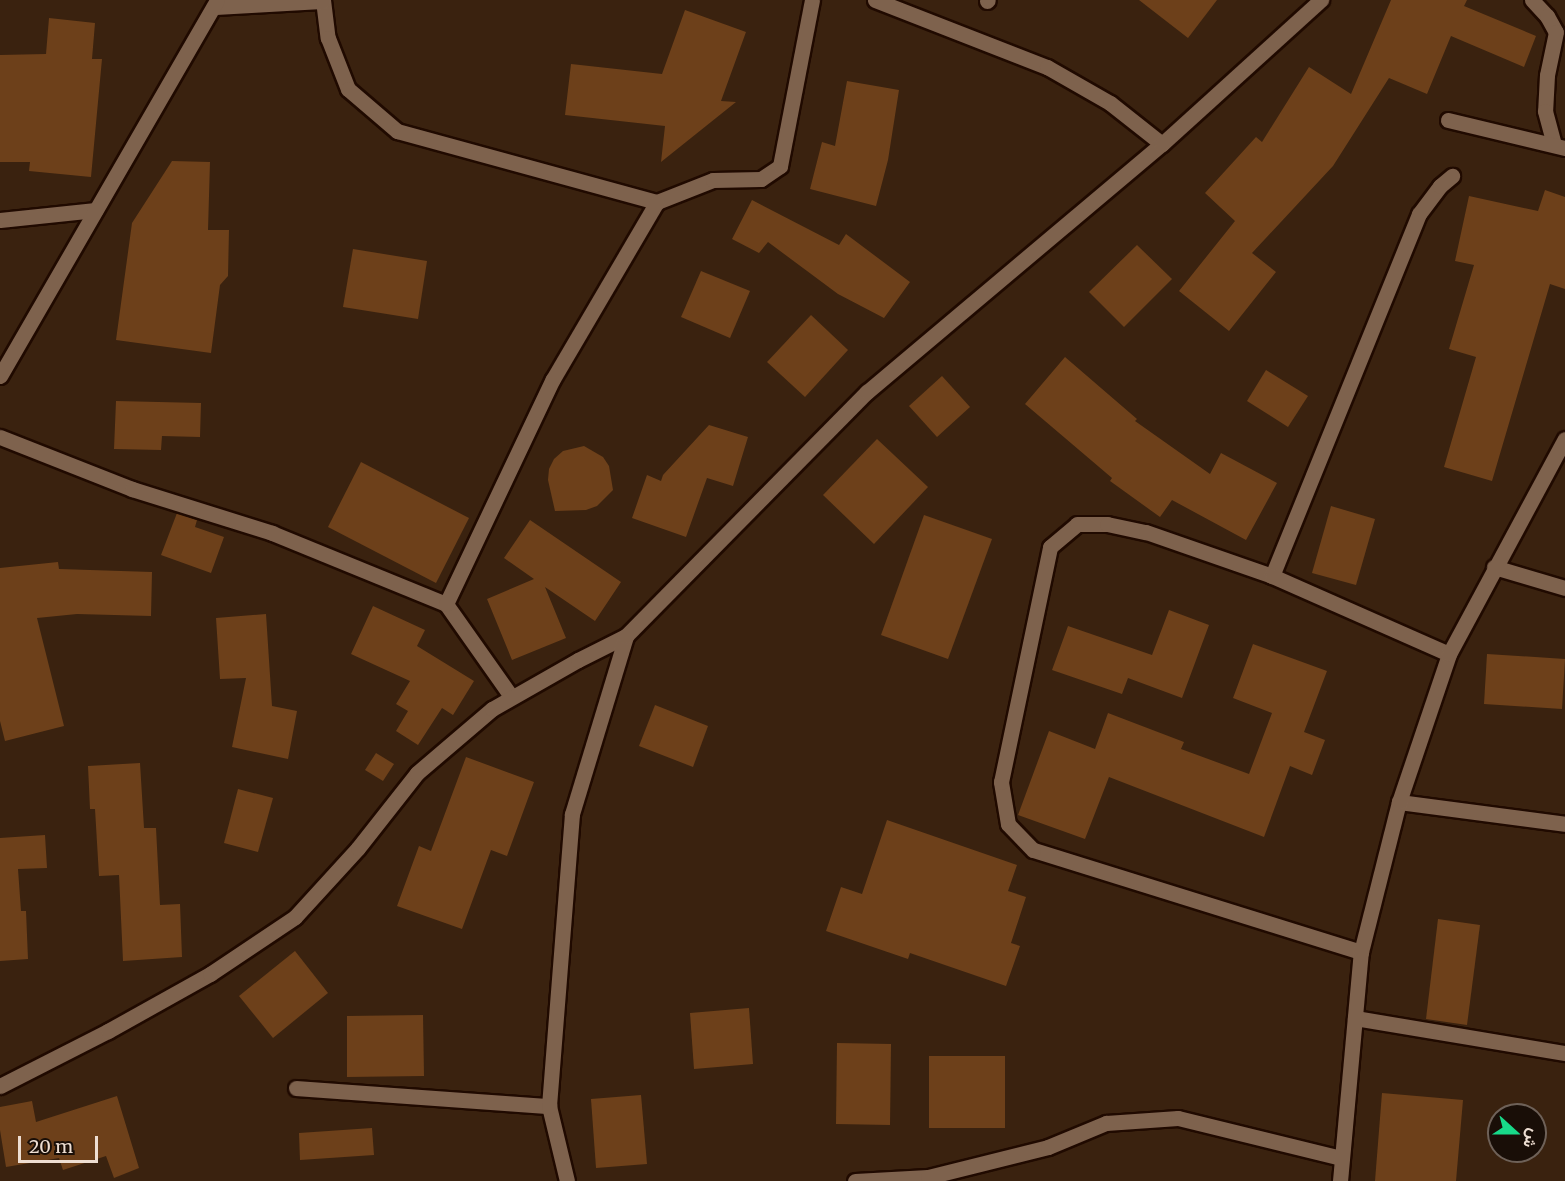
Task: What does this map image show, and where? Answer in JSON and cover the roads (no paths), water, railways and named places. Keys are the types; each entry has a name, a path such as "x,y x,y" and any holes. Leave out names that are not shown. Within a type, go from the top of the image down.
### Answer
{"street":[{"path":"0,376 215,3 323,0 328,38 348,89 397,131 657,202 713,180 761,179 780,166 812,0"},
{"path":"875,0 1047,67 1110,103 1162,144"},
{"path":"0,1086 108,1031 210,974 295,917 358,848 417,773 492,709 511,696 626,636 867,392 1162,144 1321,0"},
{"path":"1532,0 1547,16 1556,32 1547,75 1545,111 1559,147"},
{"path":"1448,120 1559,147"},
{"path":"1272,576 1419,213 1440,186 1452,176"},
{"path":"446,604 553,379 657,202"},
{"path":"0,220 95,210"},
{"path":"0,437 132,489 272,532 446,604 511,696"},
{"path":"1340,1181 1361,952 1399,802 1449,654 1565,439"},
{"path":"1361,952 1033,850 1008,824 1001,782 1050,547 1077,524 1107,524 1146,532 1272,576 1449,654"},
{"path":"1494,567 1565,588"},
{"path":"567,1181 549,1106 572,814 626,636"},
{"path":"1399,802 1565,824"},
{"path":"1354,1018 1565,1053"},
{"path":"296,1088 549,1106"},
{"path":"855,1181 928,1177 1048,1147 1106,1123 1178,1118 1341,1158"}]}
